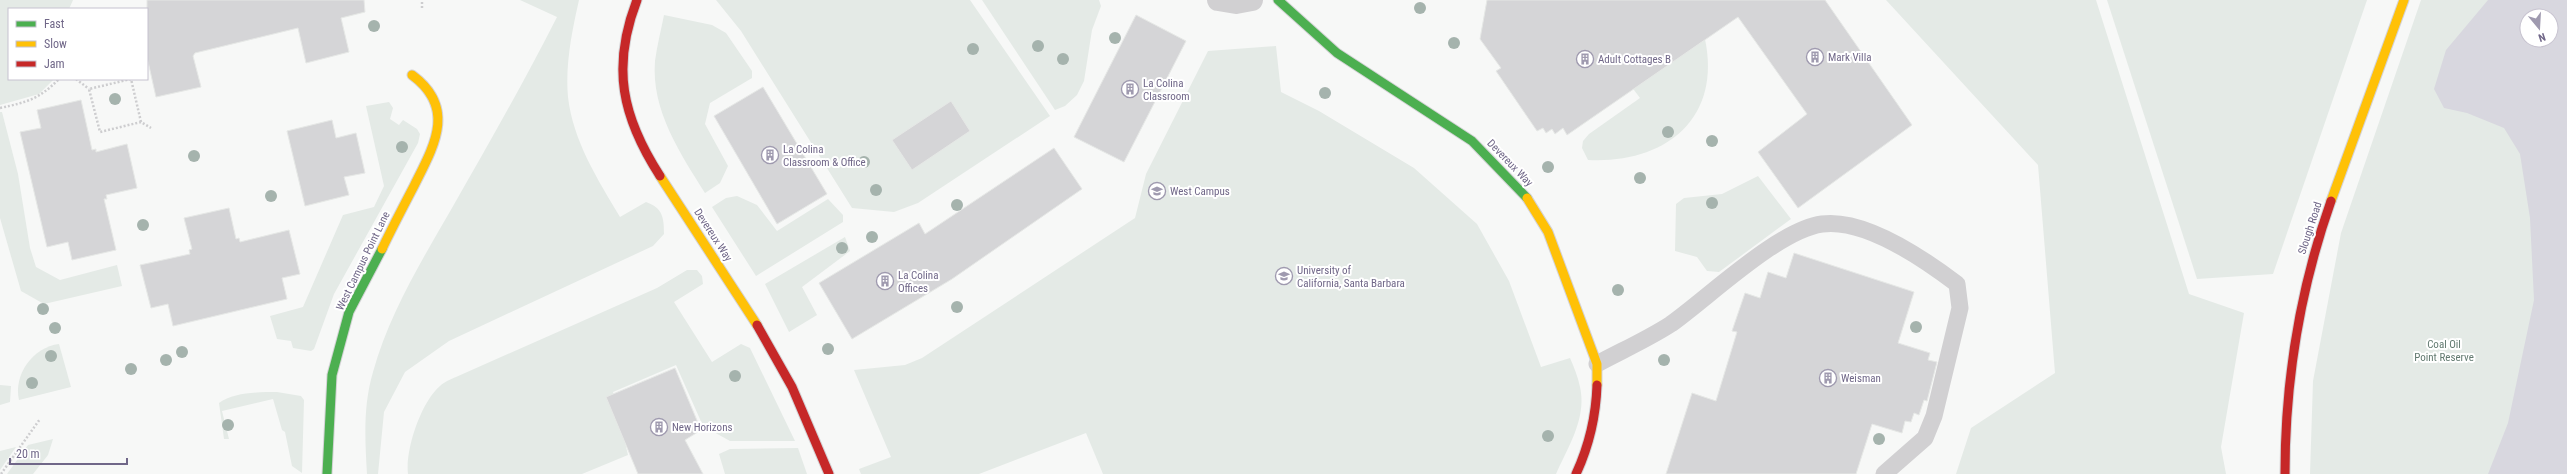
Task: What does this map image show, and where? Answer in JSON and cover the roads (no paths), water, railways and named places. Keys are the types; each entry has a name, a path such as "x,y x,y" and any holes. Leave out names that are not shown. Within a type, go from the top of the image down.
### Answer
{"street":[{"name":"Devereux Way","path":"637,0 630,16 623,79 630,120 639,141 759,328 797,398 829,474"},
{"path":"1218,0 1236,3 1252,0"},
{"name":"Devereux Way","path":"1278,0 1336,53 1472,142 1522,191 1548,232 1597,364 1596,408 1584,456 1576,474"},
{"name":"Slough Road","path":"2285,474 2285,432 2292,350 2305,285 2322,227 2404,0"},
{"name":"West Campus Point Lane","path":"327,474 332,375 349,312 435,145 439,120 436,103 425,86 412,75"}],"lane":[{"path":"1597,364 1670,324 1753,261 1794,233 1822,224 1853,226 1908,249 1957,284 1960,308 1934,416 1925,438 1884,474"}],"place":[{"name":"Mark Villa","path":"1815,57"},
{"name":"Adult Cottages B","path":"1585,59"},
{"name":"La Colina Classroom","path":"1130,89"},
{"name":"La Colina Classroom & Office","path":"770,155"},
{"name":"West Campus","path":"1157,191"},
{"name":"University of California, Santa Barbara","path":"1284,276"},
{"name":"La Colina Offices","path":"885,281"},
{"name":"Weisman","path":"1828,378"},
{"name":"New Horizons","path":"659,427"}],"park label":[{"name":"Coal Oil Point Reserve","path":"2444,350"}]}
